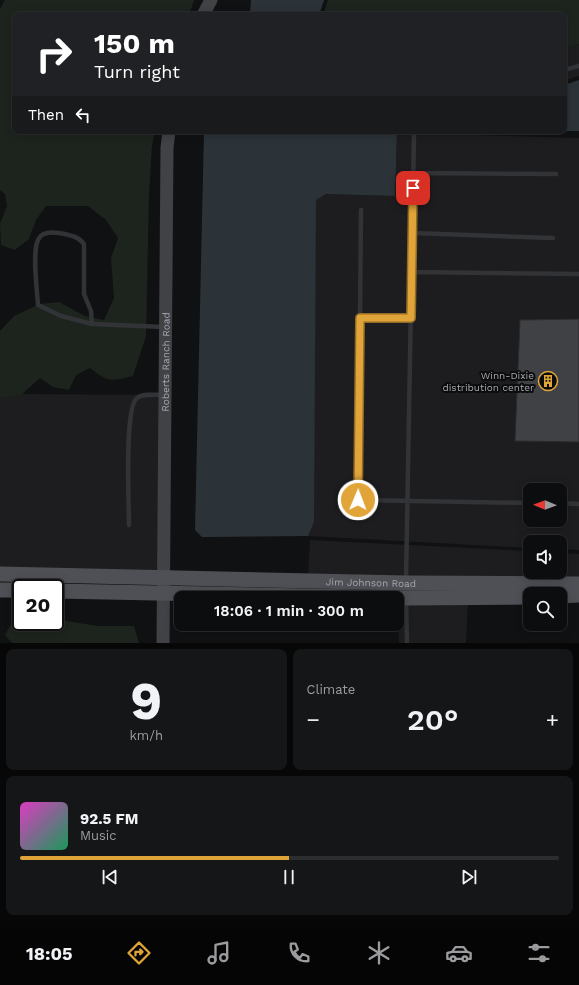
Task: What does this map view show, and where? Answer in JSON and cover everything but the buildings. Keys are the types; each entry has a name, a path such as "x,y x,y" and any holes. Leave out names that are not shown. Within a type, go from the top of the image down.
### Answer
{"main road":[{"path":"0,574 163,586"},
{"name":"Jim Johnson Road","path":"163,586 288,581 406,591 523,597"},
{"name":"Jim Johnson Road","path":"163,586 282,596 579,584"},
{"path":"64,590 163,586"},
{"path":"0,590 12,590"},
{"path":"567,596 579,595"}],"street":[{"path":"205,12 211,0"},
{"name":"Roberts Ranch Road","path":"163,643 164,327 167,148 169,134"}],"lane":[{"path":"567,69 579,66"},
{"path":"407,643 407,501 414,134"},
{"path":"413,173 556,174"},
{"path":"361,210 358,500 523,503"},
{"path":"92,324 91,311 84,294 84,244 80,239 69,235 54,232 44,234 38,239 36,249 38,305 61,316 92,324 164,327"},
{"path":"412,233 553,238"},
{"path":"411,272 579,274"},
{"path":"360,318 411,318"},
{"path":"129,524 128,431 131,405 137,397 144,395 164,395"},
{"path":"567,504 579,504"}],"shaded area":[{"path":"5,0 194,0 190,12 12,12 12,134 154,134 152,145 149,195 146,336 133,376 110,380 101,376 90,368 76,375 69,390 53,387 40,378 21,395 3,398 0,396 0,331 14,316 40,304 59,302 85,316 104,320 114,298 111,258 118,238 106,220 88,206 46,206 36,220 29,239 15,250 1,245 0,224 7,206 5,194 0,190 0,9"},
{"path":"251,0 324,0 320,12 250,12"},
{"path":"328,0 579,0 579,44 567,48 567,12 324,12"},
{"path":"579,44 579,76 567,80 567,48"},
{"path":"579,80 579,131 567,131 567,84"},
{"path":"204,134 397,134 395,196 326,194 316,200 314,522 308,536 202,537 195,530"},
{"path":"397,134 579,138 579,550 567,549 567,535 523,535 523,548 308,536 316,200 326,194 395,196"},
{"path":"22,394 159,395 159,574 0,570 0,396 3,398"},
{"path":"310,540 523,551 523,579 567,579 567,553 579,554 579,580 308,577"},
{"path":"404,602 468,602 466,643 399,643 398,631 404,631"},
{"path":"64,620 97,626 134,626 139,643 12,643 5,635 12,623 12,631 64,631"}],"place":[{"name":"Winn-Dixie distribution center","path":"548,381"}],"route":[{"path":"358,500 360,318 411,318 413,188"}]}
